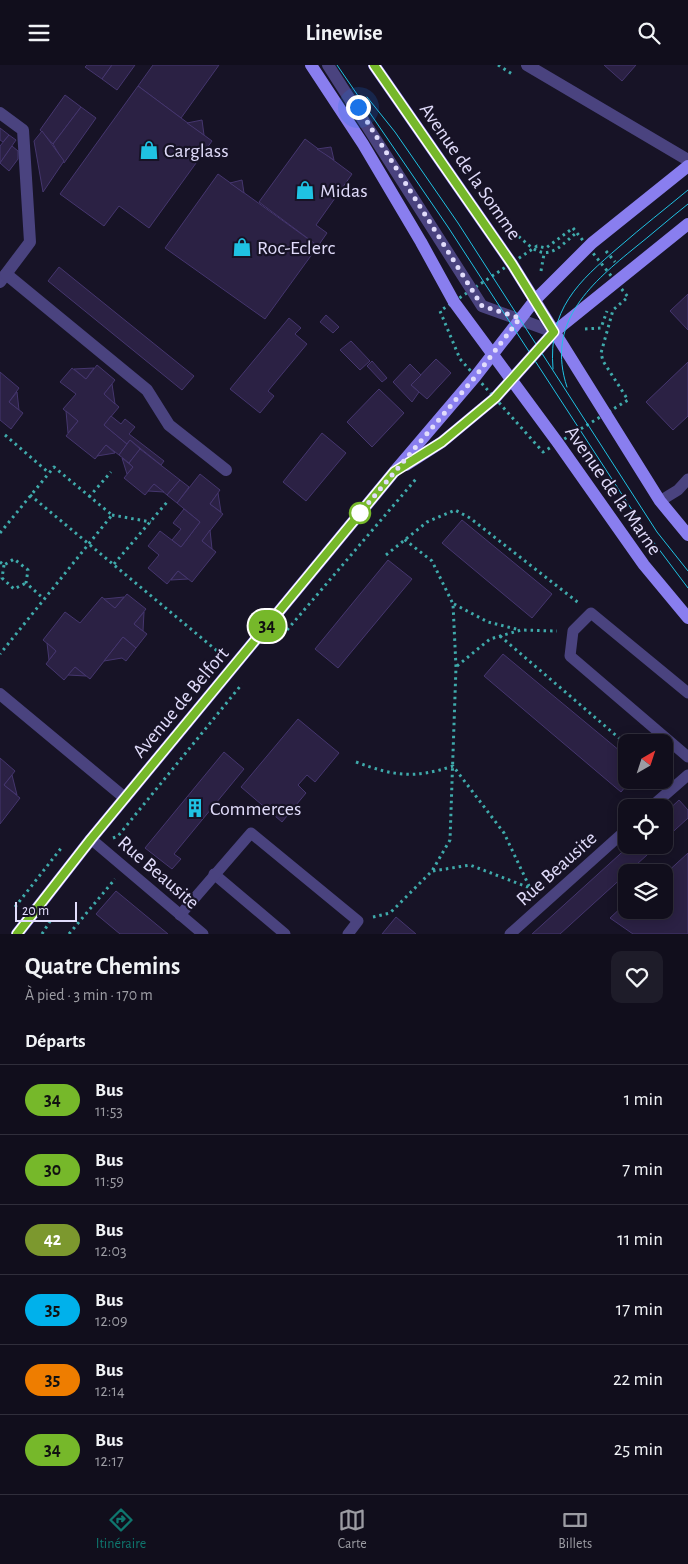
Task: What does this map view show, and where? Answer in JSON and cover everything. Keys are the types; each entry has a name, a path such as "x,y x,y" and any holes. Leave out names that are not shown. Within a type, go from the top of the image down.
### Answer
{"main road":[{"path":"311,65 373,160 421,241 447,292 493,355"},
{"name":"Avenue de la Somme","path":"374,65 535,300 554,332"},
{"name":"Avenue de Belfort","path":"17,934 91,839 493,355 535,300 597,239 688,166"},
{"name":"Avenue de Belfort","path":"394,472 442,442 495,398 554,332 688,224"},
{"name":"Avenue de la Marne","path":"554,332 660,501 688,535"},
{"name":"Avenue de la Marne","path":"493,355 644,565 688,618"}],"street":[{"path":"328,65 482,306 520,318 554,332"},
{"path":"527,65 688,160"},
{"path":"0,113 23,130 30,213 30,243 3,278 147,390 169,425 226,470"},
{"path":"0,694 125,798"}],"lane":[{"path":"660,501 678,490 688,479"},
{"path":"688,693 591,613 573,631 570,656 688,757"},
{"path":"661,799 688,775"},
{"path":"180,915 251,833 358,921 348,934"},
{"name":"Rue Beausite","path":"510,934 618,837"},
{"name":"Rue Beausite","path":"91,839 204,934"},
{"path":"214,875 285,934"}],"path":[{"path":"498,65 514,75"},
{"path":"544,254 554,251 586,225 625,276"},
{"path":"5,435 49,473"},
{"path":"0,533 54,467 112,515 151,522"},
{"path":"89,497 111,472"},
{"path":"286,631 417,478"},
{"path":"30,495 223,655"},
{"path":"114,564 168,501"},
{"path":"386,555 427,522 454,510 470,518 591,613"},
{"path":"0,654 112,515"},
{"path":"358,921 390,913 432,871 450,840 456,667 453,604 432,561 404,539"},
{"path":"4,565 14,559 28,570 26,583"},
{"path":"0,562 4,565"},
{"path":"4,565 2,578 14,589 26,583"},
{"path":"26,583 44,599"},
{"path":"453,604 488,622 521,631"},
{"path":"456,667 490,639 521,631 573,631"},
{"path":"500,636 618,737"},
{"path":"102,848 110,839 118,836 170,775 243,682"},
{"path":"356,762 387,774 429,774 453,765"},
{"path":"453,765 504,833 530,888"},
{"path":"432,871 470,865 530,888 546,902"},
{"path":"69,934 126,867"},
{"path":"42,934 56,913"}],"building":[{"path":"87,65 112,65 102,79 85,67"},
{"path":"112,65 135,65 117,90 102,79"},
{"path":"153,65 219,65 181,118 138,86"},
{"path":"604,65 636,65 622,81"},
{"name":"Carglass","path":"138,86 212,141 149,228 119,206 104,226 60,194"},
{"path":"65,95 81,107 53,144 40,130"},
{"path":"81,107 96,118 64,163 53,144"},
{"path":"202,120 204,135 187,123"},
{"path":"0,128 9,135 3,142 0,140"},
{"path":"42,131 64,161 43,192 34,141"},
{"path":"9,135 16,140 0,163 0,146"},
{"name":"Midas","path":"305,139 352,174 316,225 327,233 318,246 259,202"},
{"path":"12,146 18,151 18,159 9,171 0,163"},
{"path":"331,147 334,160 317,149"},
{"name":"Roc-Eclerc","path":"218,174 318,246 265,319 165,248"},
{"path":"242,180 244,193 230,183"},
{"path":"59,267 194,376 182,390 48,281"},
{"path":"688,294 688,330 670,311"},
{"path":"326,315 339,327 333,333 320,322"},
{"path":"289,318 301,328 295,334 307,344 268,391 274,396 260,413 230,389"},
{"path":"351,341 370,361 360,370 340,350"},
{"path":"436,359 451,373 427,399 411,385"},
{"path":"372,361 387,378 382,382 367,366"},
{"path":"688,362 688,416 673,430 646,402"},
{"path":"410,364 421,375 411,385 419,392 412,402 393,382"},
{"path":"97,365 115,380 104,394 119,407 104,425 127,444 119,455 106,445 95,459 66,436 78,421 63,409 76,394 60,382 72,368 86,379"},
{"path":"94,368 86,379 74,369"},
{"path":"0,372 19,388 9,402 23,413 11,429 0,420"},
{"path":"112,384 115,404 104,394"},
{"path":"379,389 404,413 372,447 347,422"},
{"path":"17,392 19,410 9,402"},
{"path":"66,411 78,421 68,433"},
{"path":"111,416 121,424 125,419 135,427 129,434 164,461 161,465 130,440 127,444 104,425"},
{"path":"322,433 346,453 306,501 283,482"},
{"path":"130,440 140,449 129,463 119,455"},
{"path":"106,445 115,453 97,456"},
{"path":"140,449 180,480 167,495 154,484 145,495 124,478 133,467 129,463"},
{"path":"122,458 133,467 127,474"},
{"path":"200,474 220,490 210,504 223,514 202,541 216,552 192,582 178,571 167,584 148,568 159,555 148,546 160,531 181,547 200,522 177,503"},
{"path":"180,480 189,487 177,503 167,495"},
{"path":"154,484 164,492 148,491"},
{"path":"218,493 221,512 210,504"},
{"path":"184,509 200,522 181,547 172,540 181,529 173,523"},
{"path":"462,520 552,594 532,618 442,543"},
{"path":"210,530 212,549 202,541"},
{"path":"388,560 412,579 338,668 315,649"},
{"path":"178,571 188,579 171,580"},
{"path":"127,594 146,609 134,624 147,634 136,648 123,637 90,679 75,667 64,680 46,664 56,651 43,640 65,612 80,623 102,597 115,608"},
{"path":"124,597 115,608 104,599"},
{"path":"144,612 143,631 134,624"},
{"path":"123,637 136,648 126,661 122,658 104,661"},
{"path":"47,643 56,651 49,660"},
{"path":"503,654 618,749 618,789 624,789 621,792 484,676"},
{"path":"75,667 86,676 68,675"},
{"path":"298,719 339,753 315,782 307,775 298,785 306,793 282,822 241,787"},
{"name":"Commerces","path":"224,752 244,769 174,854 181,859 172,869 145,848"},
{"path":"0,758 15,771 4,785 20,798 0,824"},
{"path":"12,775 17,795 4,785"},
{"path":"679,800 688,810 688,818 673,832 673,806"},
{"path":"688,853 688,934 633,934 610,918 618,910 618,919 673,919 673,867"},
{"path":"620,854 648,854 637,864 618,864 618,881 560,934 532,934"},
{"path":"116,891 168,934 120,934 96,914"},
{"path":"396,917 416,934 382,934"}],"tram line":[{"path":"337,65 448,227 649,536 688,588"},
{"path":"367,97 395,132 458,223 657,532 688,571"},
{"path":"553,369 555,330 561,313 579,285 636,232 688,190"},
{"path":"567,387 562,365 562,344 567,325 575,308 600,278 688,204"}],"bus line":[{"name":"34","path":"17,934 91,839 394,472 442,442 495,398 554,332 512,264 374,65"}],"place":[{"name":"Carglass","path":"149,150"},
{"name":"Midas","path":"305,190"},
{"name":"Roc-Eclerc","path":"242,247"},
{"name":"Commerces","path":"195,808"}],"route":[{"path":"358,107 482,306 520,318 475,377 360,513"}]}
